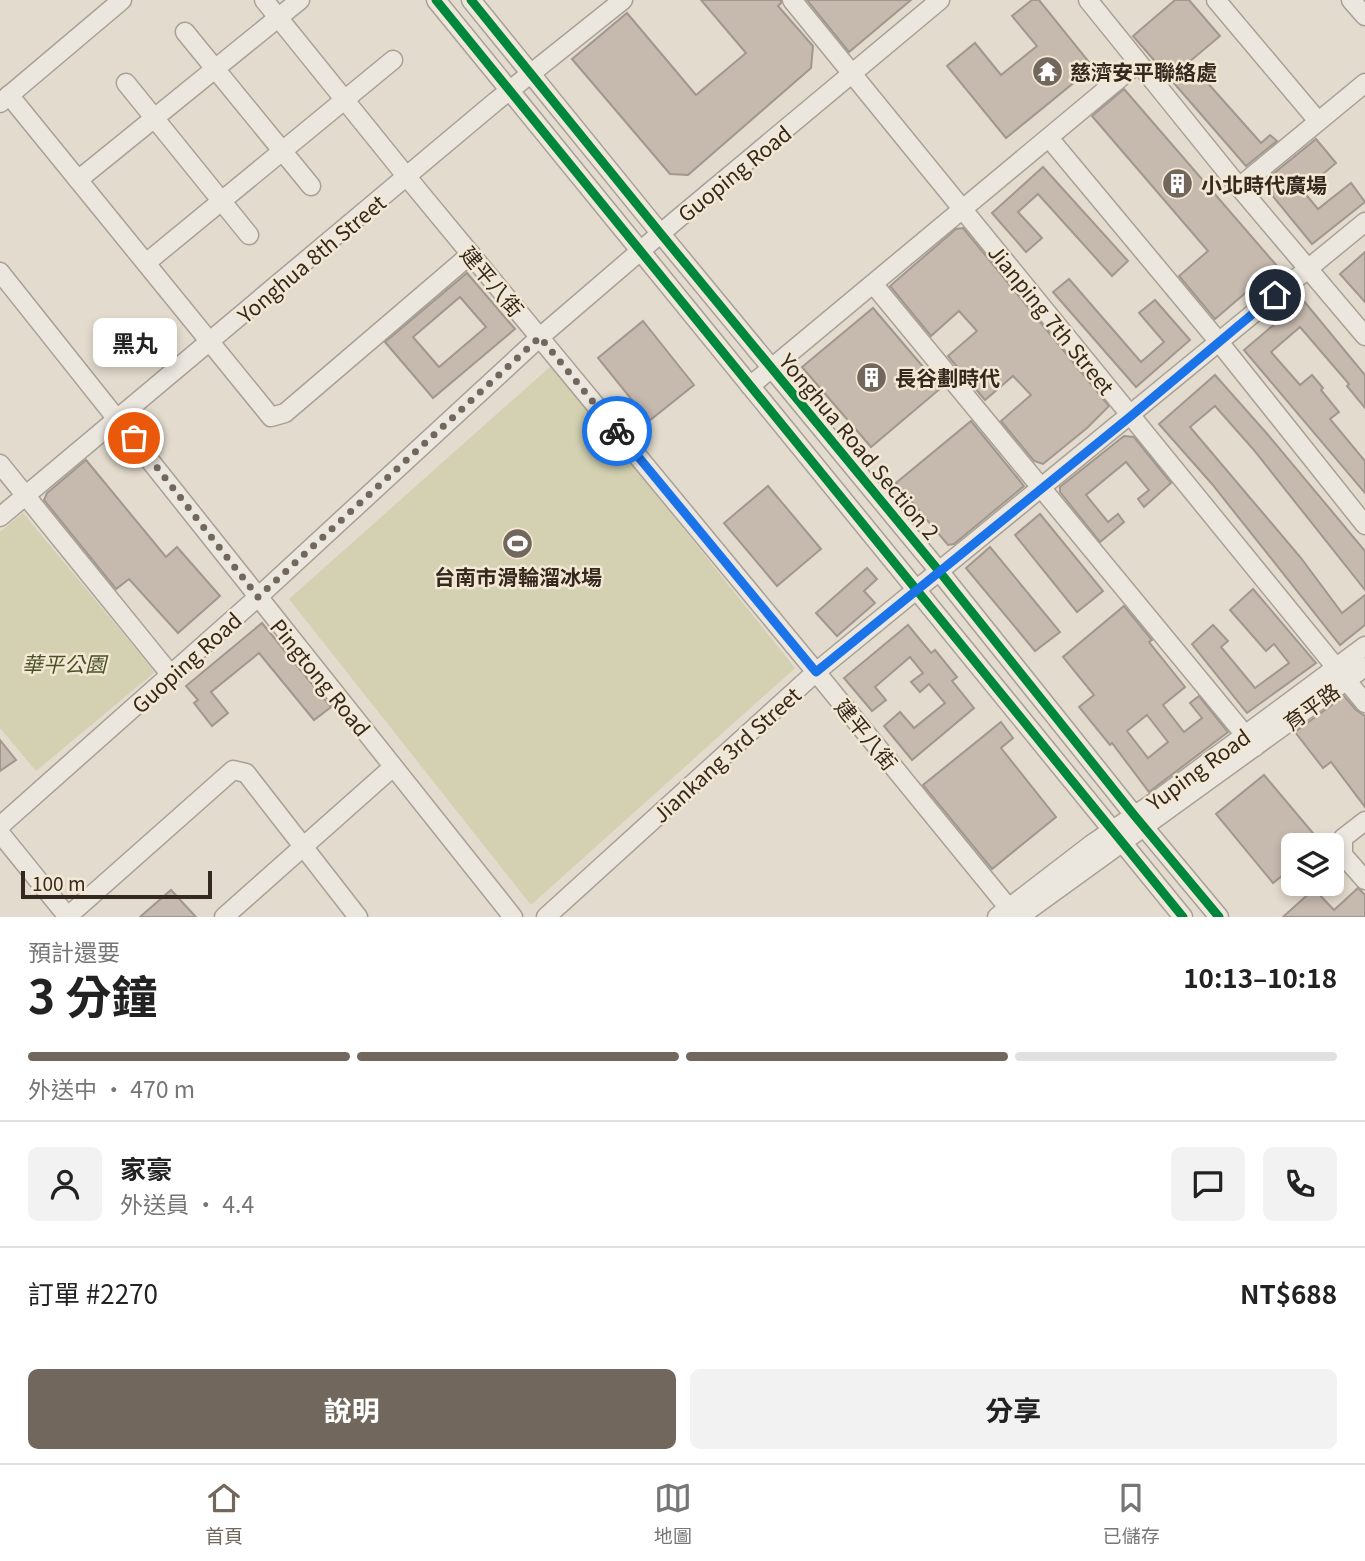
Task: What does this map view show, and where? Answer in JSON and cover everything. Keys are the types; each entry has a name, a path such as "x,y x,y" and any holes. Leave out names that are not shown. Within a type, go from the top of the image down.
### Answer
{"street":[{"path":"122,0 5,99 78,180 271,417 285,413 471,254"},
{"name":"建平八街","path":"264,0 816,672 1010,915"},
{"path":"78,180 299,0"},
{"path":"436,0 1183,917"},
{"name":"Yonghua Road Section 2","path":"471,0 939,570 1219,917"},
{"name":"Yonghua 8th Street","path":"0,517 509,90 623,0"},
{"name":"Jianping 7th Street","path":"792,0 1365,703"},
{"name":"Guoping Road","path":"0,826 258,597 540,337 940,0"},
{"path":"1088,0 1365,337"},
{"path":"1216,0 1318,121"},
{"path":"1351,0 1365,16"},
{"path":"185,32 311,187"},
{"path":"146,263 393,60"},
{"path":"750,386 1138,63"},
{"path":"126,83 249,235"},
{"path":"1239,187 1365,83"},
{"path":"1049,138 1219,342 1365,525"},
{"name":"Jiankang 3rd Street","path":"546,917 816,672 1365,222"},
{"name":"Pingtong Road","path":"0,272 513,917"},
{"path":"874,285 1251,740 1010,915"},
{"path":"0,464 171,675"},
{"name":"Yuping Road","path":"1251,740 1341,674 1365,646"},
{"name":"育平路","path":"1341,674 1365,667"},
{"path":"224,917 393,766"},
{"path":"0,833 68,917 233,770 246,773 358,917"},
{"path":"1365,821 1343,838 1343,855 1365,880"}],"green space":[{"path":"552,365 795,668 531,905 289,599"},
{"name":"華平公園","path":"23,513 155,672 36,771 0,728 0,532"}],"building":[{"path":"701,0 781,0 778,6 813,46 811,68 688,175 670,174 572,59 627,13 696,95 746,53"},
{"path":"807,0 911,0 849,52"},
{"name":"慈濟安平聯絡處","path":"1032,0 1039,0 1093,67 1006,138 947,66 975,43 1001,75 1037,46 1012,16"},
{"path":"1175,0 1189,0 1220,36 1189,62 1261,143 1270,135 1277,141 1246,166 1133,36"},
{"name":"小北時代廣場","path":"1124,89 1277,266 1215,319 1179,276 1208,251 1092,116"},
{"path":"1316,139 1336,163 1303,191 1318,209 1351,183 1365,202 1312,244 1262,183"},
{"path":"1043,167 1128,261 1112,276 1038,194 1018,212 1042,238 1026,252 992,213"},
{"path":"963,228 1109,406 1043,464 1034,461 1001,421 1031,395 1013,376 985,400 948,356 977,331 959,311 931,336 890,286 956,229"},
{"path":"1365,252 1365,302 1340,274"},
{"path":"467,273 515,329 433,398 385,342","holes":["460,297 486,327 439,367 413,337"]},
{"path":"1069,279 1141,362 1164,342 1139,313 1155,300 1190,340 1136,387 1053,292"},
{"path":"1303,300 1365,375 1365,408 1347,386 1349,384 1300,327 1271,352 1300,385 1312,375 1339,412 1330,419 1365,461 1365,493 1244,350"},
{"name":"長谷劃時代","path":"873,308 941,388 871,447 802,367"},
{"path":"643,321 694,385 649,421 598,358"},
{"path":"1215,375 1365,551 1365,590 1253,449 1215,406 1190,427 1301,558 1342,613 1365,595 1365,625 1340,645 1212,484 1159,424"},
{"path":"971,421 1024,486 954,544 948,545 896,483"},
{"path":"1124,436 1134,437 1171,483 1144,507 1138,499 1149,490 1126,462 1086,495 1108,522 1118,514 1124,522 1100,542 1060,492 1060,487"},
{"path":"86,460 166,557 177,547 220,596 178,633 129,579 116,589 44,500 47,493"},
{"path":"768,486 821,549 777,586 724,523"},
{"path":"1040,514 1103,591 1077,612 1015,535"},
{"path":"990,547 1060,632 1035,651 966,568"},
{"path":"867,568 877,579 864,591 875,603 837,636 816,613"},
{"path":"1253,589 1316,663 1247,713 1192,644 1213,625 1228,641 1221,647 1255,688 1289,663 1274,644 1266,651 1230,610"},
{"path":"1124,606 1185,687 1163,705 1184,732 1202,718 1190,703 1199,696 1228,732 1149,792 1112,743 1110,745 1079,707 1094,695 1063,657","holes":["1147,715 1168,742 1148,758 1127,731"]},
{"path":"262,623 331,707 314,720 259,653 211,692 228,713 212,726 194,703 198,700 186,686"},
{"path":"908,625 931,653 935,650 957,677 952,681 974,708 912,760 884,726 900,712 914,728 945,703 929,684 920,692 911,682 923,673 910,657 875,687 886,700 872,711 844,678"},
{"path":"1344,696 1365,716 1365,807 1331,762 1323,768 1295,732"},
{"path":"1001,722 1013,738 1001,748 1056,817 992,869 923,785"},
{"path":"0,740 16,760 0,771"},
{"path":"1264,775 1313,833 1281,833 1281,877 1273,883 1216,814"},
{"path":"1358,888 1365,895 1365,917 1283,917 1306,896 1321,896 1334,910"},
{"path":"171,890 196,917 140,917"}],"cycle path":[{"path":"436,0 1183,917"},
{"path":"471,0 1219,917"}],"way so far":[{"path":"134,438 258,597 540,337 617,431"}],"place":[{"name":"慈濟安平聯絡處","path":"1047,71"},
{"name":"小北時代廣場","path":"1178,184"},
{"name":"長谷劃時代","path":"872,377"},
{"name":"黑丸","path":"134,438"},
{"name":"台南市滑輪溜冰場","path":"518,544"}],"route":[{"path":"617,431 816,672 1131,416 1275,295"}]}
